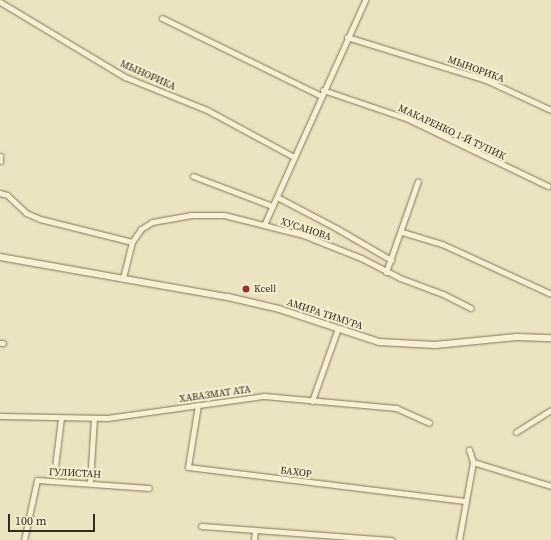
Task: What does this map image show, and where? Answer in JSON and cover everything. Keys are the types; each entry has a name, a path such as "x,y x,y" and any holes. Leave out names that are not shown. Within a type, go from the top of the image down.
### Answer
{"street":[{"path":"264,225 323,90 365,0"},
{"name":"МЫНОРИКА","path":"0,2 125,77 207,110 294,157"},
{"path":"162,18 321,96"},
{"name":"МЫНОРИКА","path":"347,37 486,80 551,110"},
{"name":"МАКАРЕНКО 1-Й ТУПИК","path":"323,90 408,119 548,186"},
{"path":"0,156 0,161"},
{"path":"193,176 272,206"},
{"path":"386,272 402,232 418,181"},
{"path":"0,193 7,195 26,213 40,220 132,242"},
{"path":"277,197 336,228 391,260"},
{"name":"ХУСАНОВА","path":"123,278 132,242 141,229 152,222 190,216 224,215 310,238 361,258 386,272 443,294 471,308"},
{"path":"402,232 442,244 551,294"},
{"name":"АМИРА ТИМУРА","path":"0,257 228,297 338,328 379,342 435,345 516,337 551,338"},
{"path":"312,401 338,328"},
{"name":"ХАВАЗМАТ АТА","path":"0,416 94,418 264,396 396,408 429,423"},
{"name":"БАХОР","path":"198,405 188,467 465,501"},
{"path":"516,432 551,410"},
{"path":"55,467 61,418"},
{"path":"90,482 94,418"},
{"path":"459,540 473,462 469,450"},
{"path":"473,462 551,486"},
{"name":"ГУЛИСТАН","path":"24,540 37,480 90,482 149,488"},
{"path":"201,526 255,532 391,540"},
{"path":"254,540 255,532"}],"place":[{"name":"Kcell","path":"246,289"}]}
